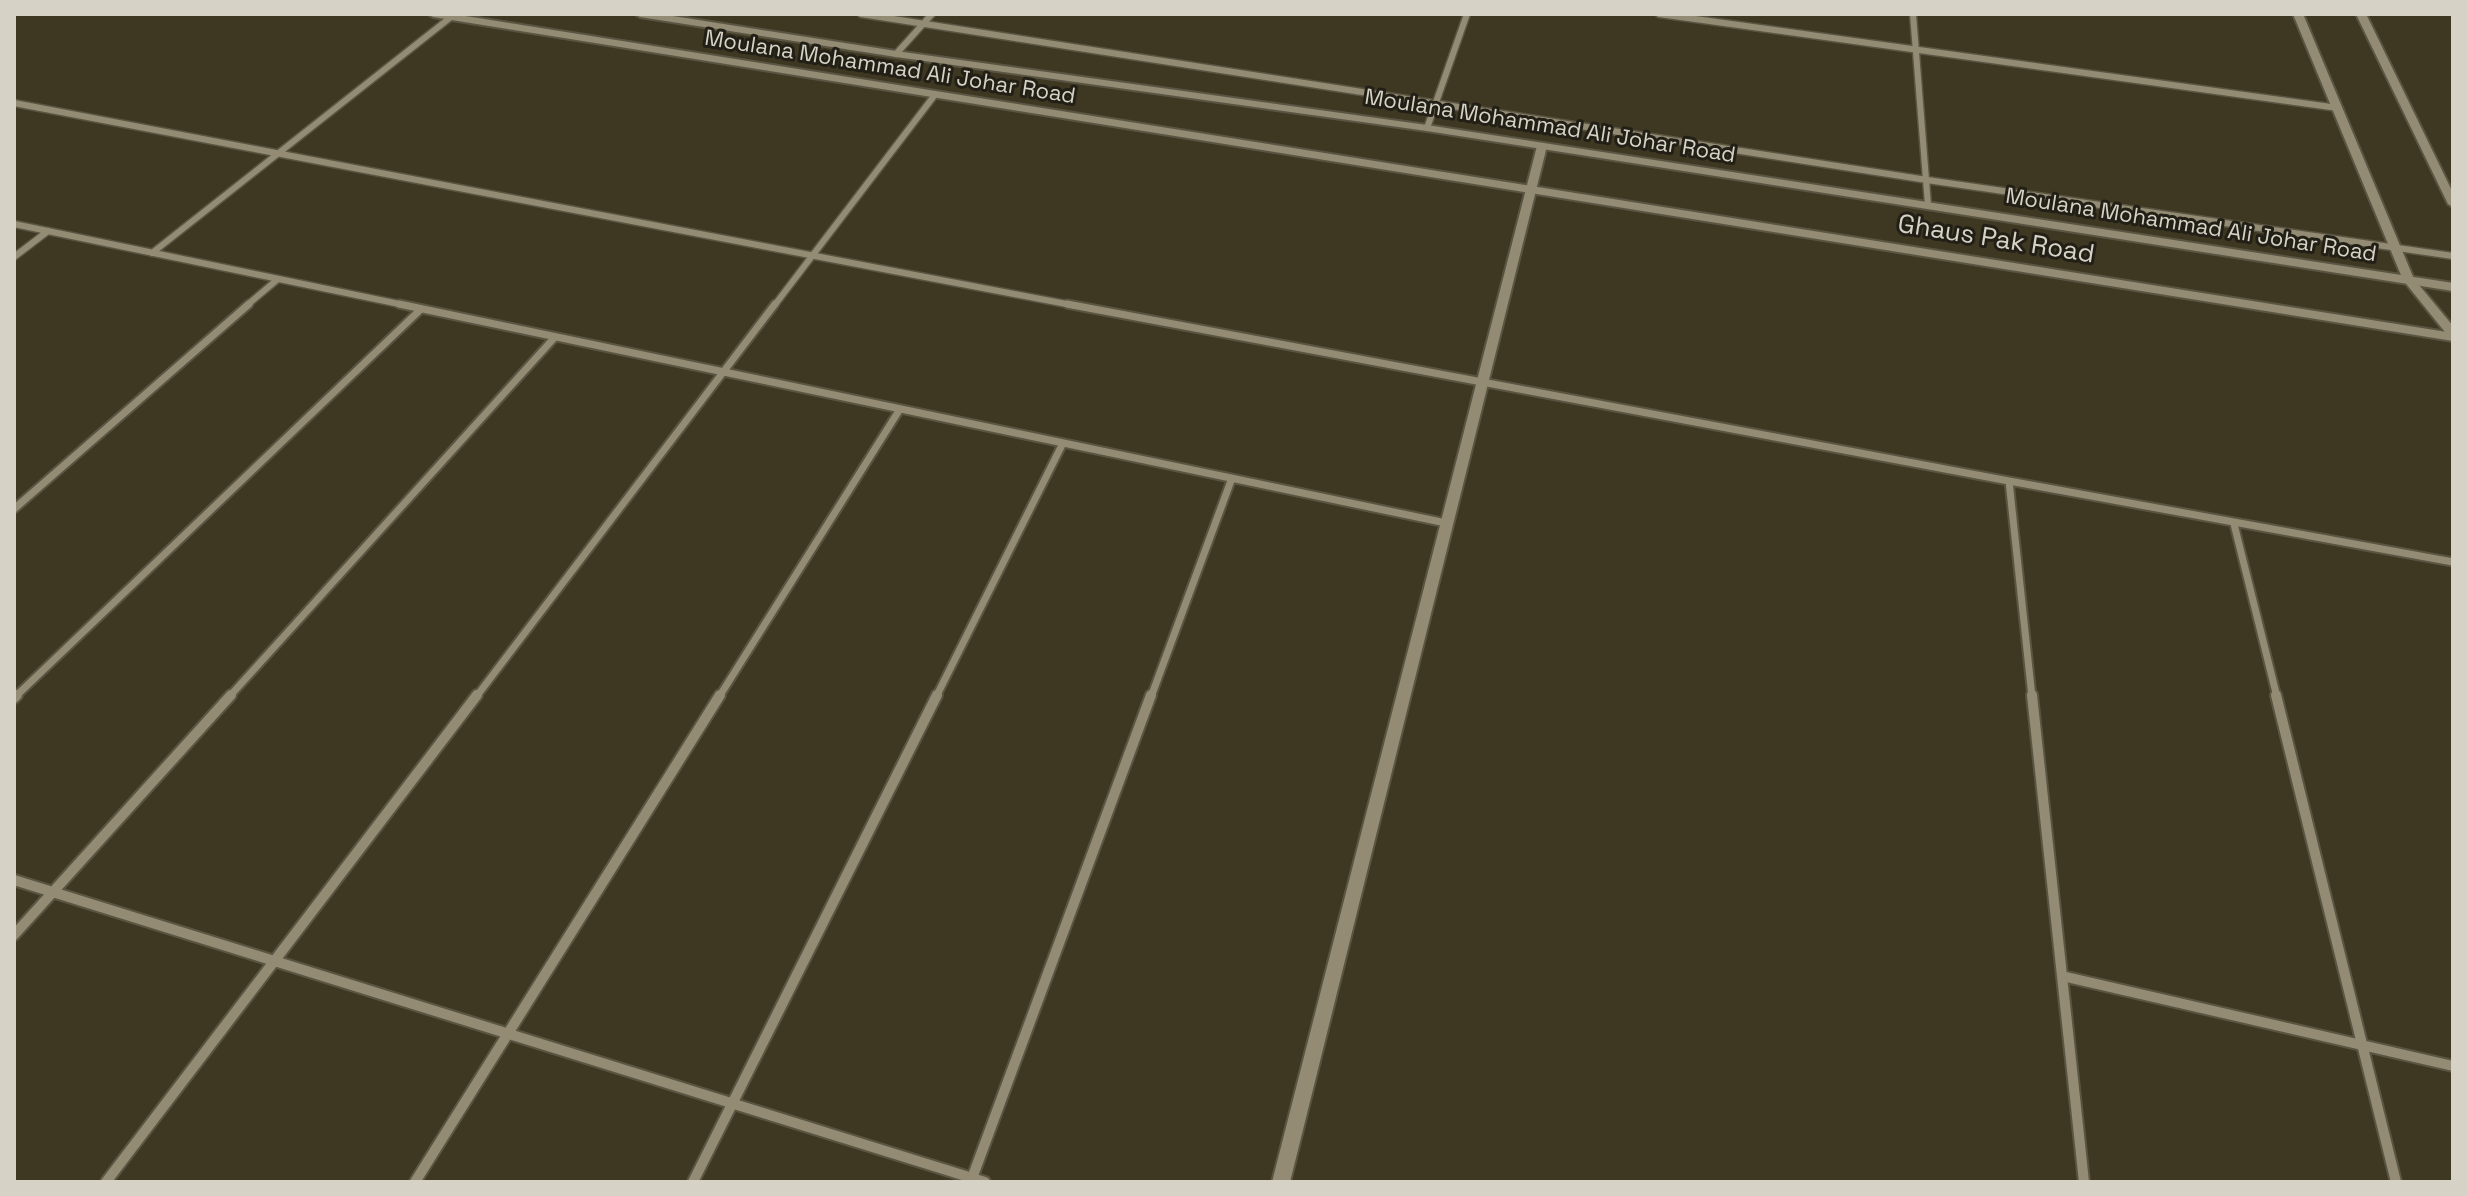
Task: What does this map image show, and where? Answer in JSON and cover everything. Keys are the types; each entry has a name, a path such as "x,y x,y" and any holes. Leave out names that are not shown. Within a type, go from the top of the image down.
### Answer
{"main road":[{"name":"Moulana Mohammad Ali Johar Road","path":"433,14 1531,190"},
{"name":"Moulana Mohammad Ali Johar Road","path":"640,14 896,54 1427,128 2453,287"},
{"name":"Ghaus Pak Road","path":"1531,190 2453,336"}],"street":[{"path":"861,14 1927,180 2453,256"},
{"path":"896,54 932,14"},
{"path":"1427,128 1467,14"},
{"path":"1659,14 2338,108"},
{"path":"1913,14 1928,205"},
{"path":"2298,14 2409,280 2453,336"},
{"path":"2361,14 2453,204"},
{"path":"152,253 451,17"},
{"path":"106,1182 934,96"},
{"path":"14,103 1482,384 2453,562"},
{"path":"1281,1182 1542,146"},
{"path":"14,224 1446,523"},
{"path":"14,257 48,231"},
{"path":"14,509 278,279"},
{"path":"14,698 421,309"},
{"path":"14,935 555,337"},
{"path":"415,1182 900,409"},
{"path":"693,1182 1063,443"},
{"path":"971,1180 1232,478"},
{"path":"2009,481 2084,1182"},
{"path":"2234,524 2396,1182"},
{"path":"14,880 985,1182"},
{"path":"2062,976 2453,1066"}]}
